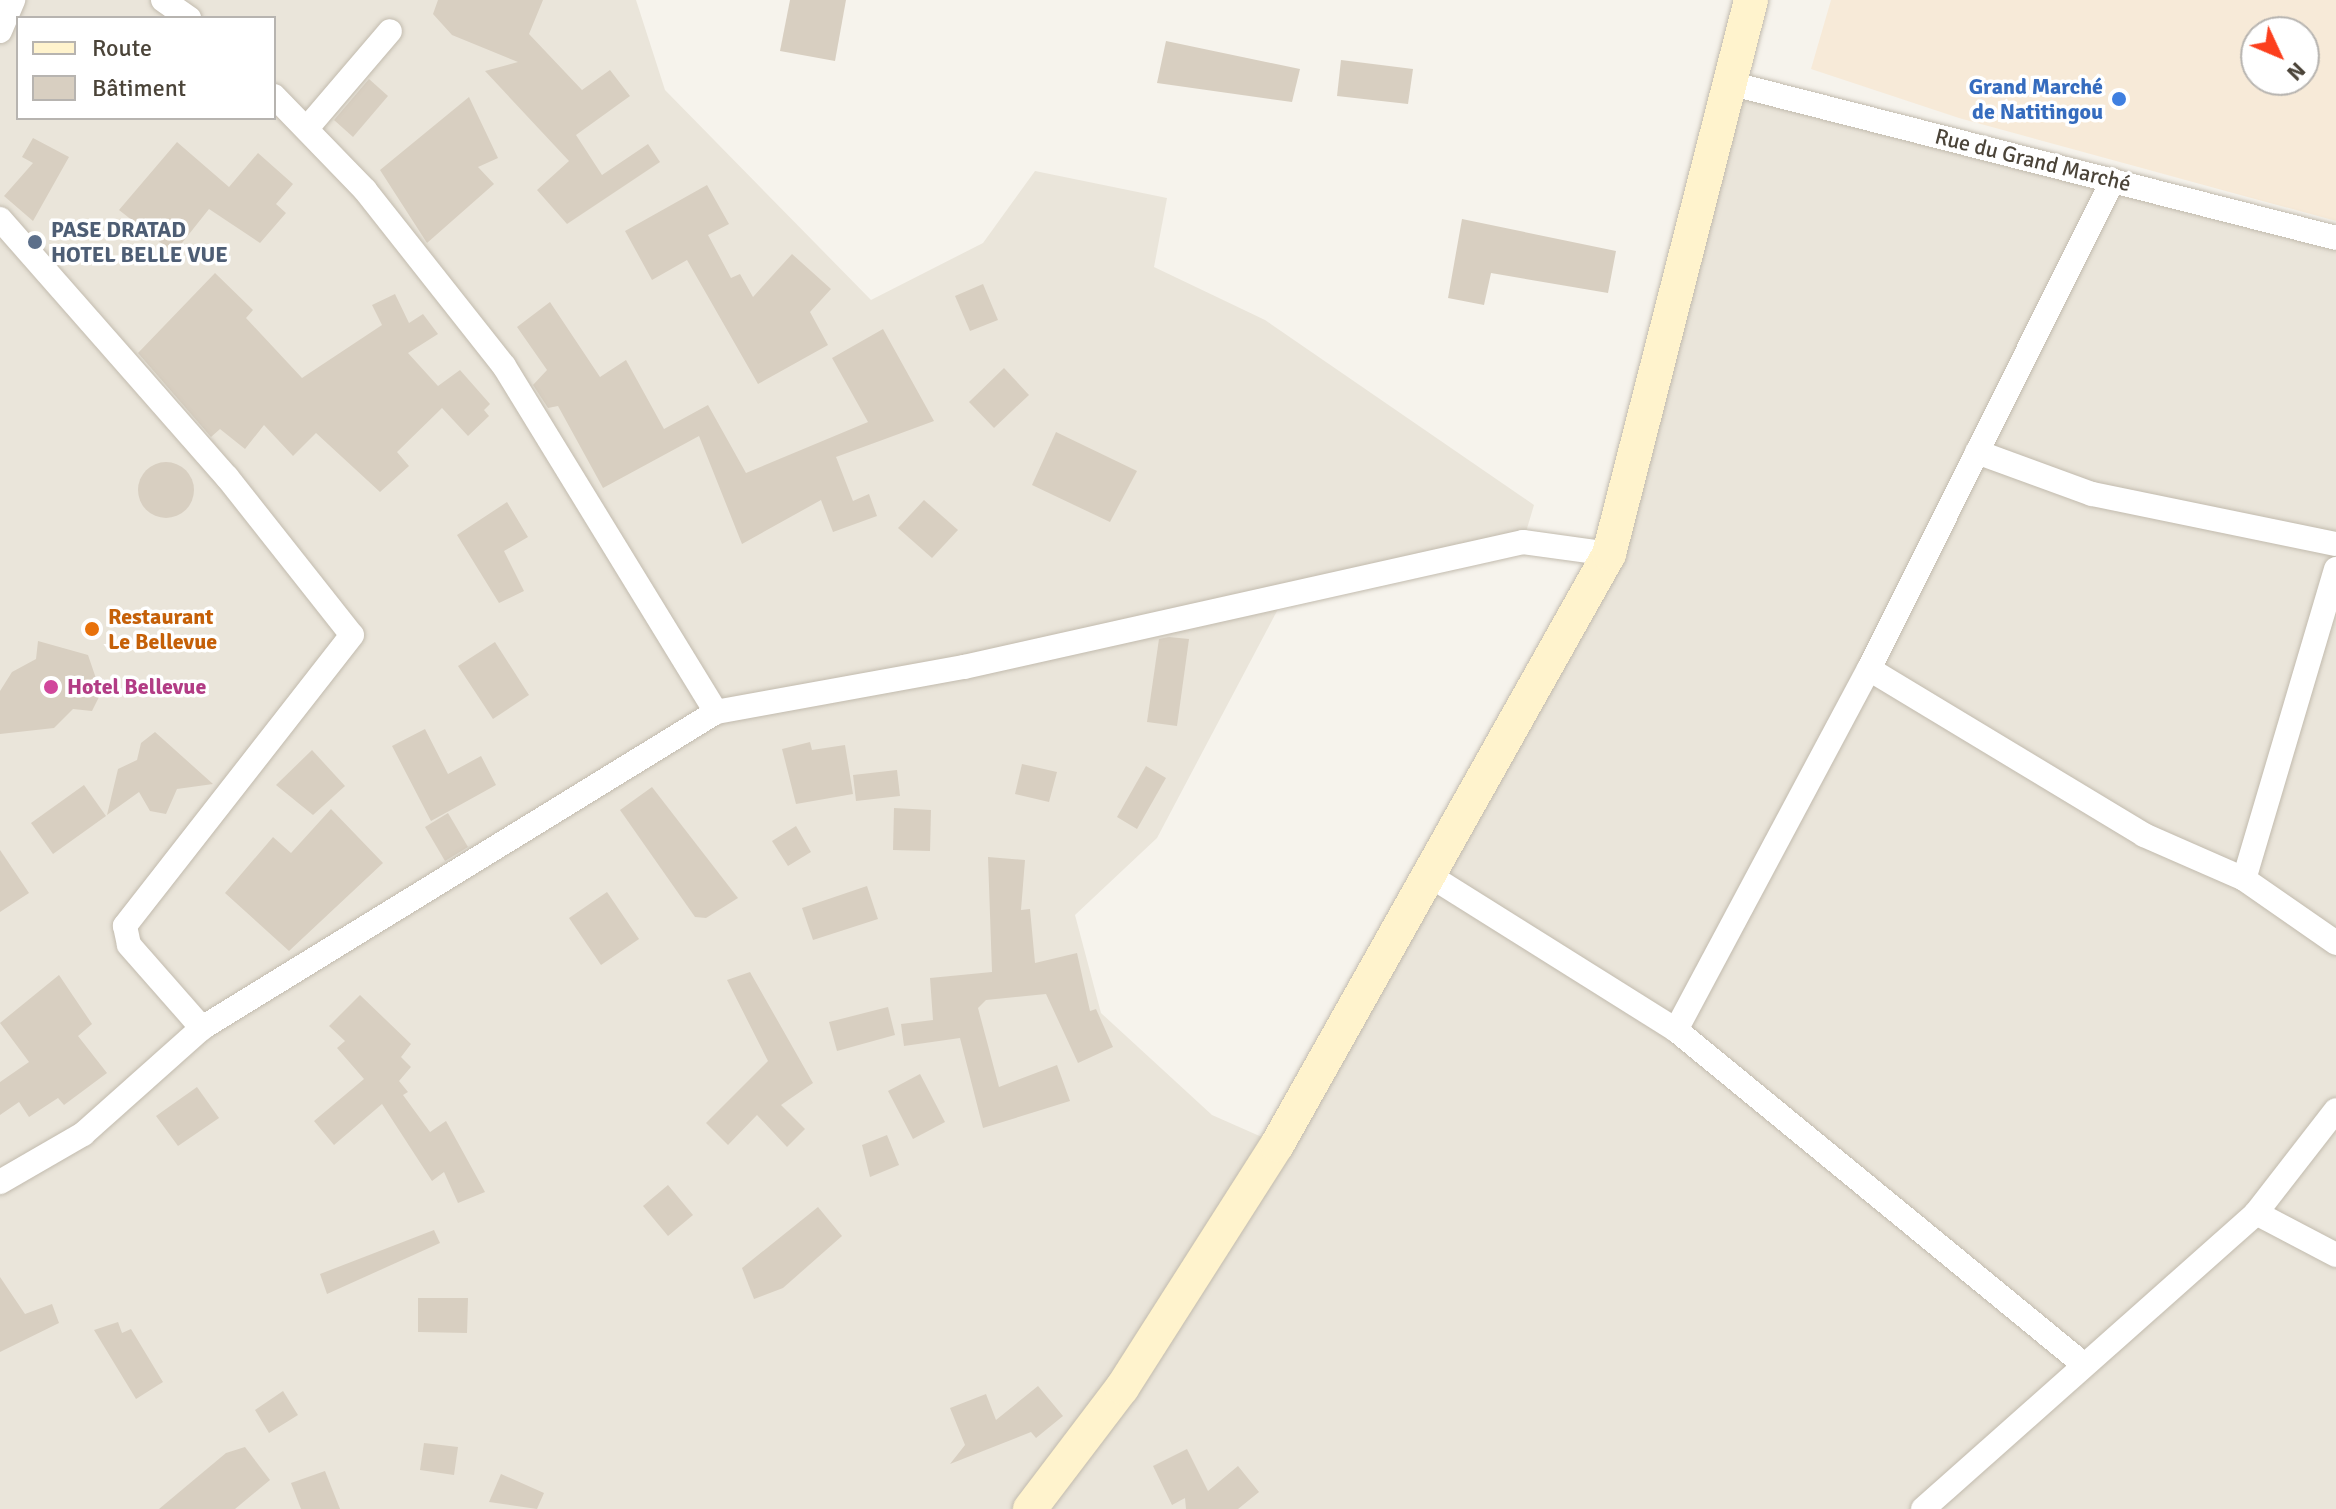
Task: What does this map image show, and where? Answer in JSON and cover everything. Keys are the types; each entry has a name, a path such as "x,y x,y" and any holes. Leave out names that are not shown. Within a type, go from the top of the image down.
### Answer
{"street":[{"path":"0,31 13,0"},
{"path":"163,0 186,16"},
{"path":"1030,1509 1161,1329 1432,877 1609,554 1751,0"},
{"path":"308,127 390,31"},
{"name":"Rue du Grand Marché","path":"1729,83 2336,238"},
{"path":"276,98 308,127 504,366 716,712"},
{"path":"1676,1030 1869,669 2113,180"},
{"path":"0,219 227,477 352,635 125,926 129,945 202,1028"},
{"path":"1977,452 2092,494 2336,544"},
{"path":"0,1182 83,1134 202,1028 716,712 980,663 1523,542 1609,554"},
{"path":"2244,879 2336,569"},
{"path":"1869,669 2144,835 2244,879 2336,943"},
{"path":"1432,877 1676,1030 2082,1363"},
{"path":"1923,1509 2082,1363 2256,1213 2336,1110"},
{"path":"2256,1213 2336,1255"}],"shaded area":[{"path":"0,0 636,0 665,90 871,300 983,243 1035,171 1167,198 1154,267 1265,320 1534,505 1523,542 1286,594 1157,838 1075,915 1101,1013 1212,1115 1273,1142 1579,598 1732,88 2336,243 2336,1509 0,1509"},
{"name":"Grand Marché de Natitingou","path":"1831,0 2336,0 2336,221 1959,118 1811,69"}],"building":[{"path":"438,0 543,0 529,34 582,90 610,70 630,96 576,135 602,175 648,144 660,162 567,224 537,190 569,161 485,71 518,62 452,35 433,14"},
{"path":"790,0 846,0 835,61 780,51"},
{"path":"1166,41 1300,69 1292,102 1157,83"},
{"path":"1341,60 1413,69 1408,104 1337,96"},
{"path":"369,79 388,96 353,137 334,120"},
{"path":"469,97 498,158 478,167 494,184 427,243 380,170"},
{"path":"33,138 69,157 33,221 4,196 33,163 22,157"},
{"path":"177,142 229,187 258,153 293,184 276,204 286,213 260,243 209,209 174,253 119,210"},
{"path":"707,185 729,224 708,235 731,278 740,274 753,297 792,254 831,289 810,312 828,345 758,384 687,260 652,280 625,231"},
{"path":"1462,219 1616,251 1608,293 1491,273 1484,305 1448,298"},
{"path":"215,273 253,310 246,318 302,378 382,325 372,305 395,294 409,323 423,314 438,334 408,353 438,386 460,370 490,404 484,410 489,416 468,436 442,408 397,452 409,466 380,492 316,433 293,456 264,425 245,449 220,429 211,437 138,353"},
{"path":"983,284 998,320 970,331 955,296"},
{"path":"550,302 600,377 626,360 664,429 708,405 746,473 868,422 832,358 883,329 934,421 836,457 853,501 869,494 877,516 833,532 821,500 742,544 699,436 603,488 558,406 548,408 533,385 547,370 517,327"},
{"path":"1004,368 1029,395 994,428 969,402"},
{"path":"1056,432 1137,471 1110,522 1032,485"},
{"path":"166,462 186,470 194,490 186,510 166,518 146,510 138,490 146,470"},
{"path":"924,500 958,530 932,558 898,528"},
{"path":"507,502 528,537 504,551 524,591 499,603 457,535"},
{"path":"1159,639 1189,639 1177,726 1147,722"},
{"name":"Hotel Bellevue","path":"38,641 88,655 101,693 92,711 73,709 54,728 0,734 0,691 12,672 36,659"},
{"path":"495,642 529,695 493,719 458,666"},
{"path":"425,729 448,774 481,756 496,785 431,821 392,746"},
{"path":"155,732 213,784 177,789 166,814 150,811 139,792 107,815 118,769 137,760 141,743"},
{"path":"810,742 812,750 845,745 853,794 796,804 782,749"},
{"path":"312,750 345,786 313,815 276,785"},
{"path":"1022,764 1057,772 1049,802 1015,794"},
{"path":"1146,766 1166,778 1137,829 1117,817"},
{"path":"897,770 900,796 856,801 853,775"},
{"path":"84,785 106,816 53,854 31,823"},
{"path":"652,787 738,898 706,918 695,917 620,810"},
{"path":"894,808 931,810 930,851 893,850"},
{"path":"331,809 383,863 289,951 225,893 273,837 291,853"},
{"path":"448,813 468,847 445,861 425,827"},
{"path":"796,826 811,852 788,866 772,841"},
{"path":"0,850 29,893 0,912"},
{"path":"988,857 1025,860 1021,910 1030,909 1035,963 1077,953 1090,1011 1096,1009 1113,1047 1078,1063 1046,994 986,1000 978,1008 999,1087 1057,1065 1070,1101 983,1128 960,1038 904,1046 901,1024 933,1020 930,978 992,972"},
{"path":"867,886 878,919 813,940 802,908"},
{"path":"607,892 639,939 601,965 569,918"},
{"path":"750,972 813,1083 781,1105 805,1129 787,1147 757,1115 728,1145 706,1123 768,1061 727,980"},
{"path":"59,975 92,1024 78,1036 107,1073 64,1105 58,1098 29,1117 19,1102 0,1115 0,1082 29,1062 0,1023"},
{"path":"360,995 411,1044 401,1057 411,1067 399,1081 408,1092 403,1095 430,1132 446,1121 485,1192 458,1203 444,1172 432,1181 382,1104 334,1145 314,1121 364,1079 337,1048 345,1041 329,1026"},
{"path":"888,1007 895,1035 837,1051 829,1022"},
{"path":"920,1074 945,1122 913,1139 888,1091"},
{"path":"197,1087 219,1118 178,1146 156,1116"},
{"path":"887,1135 899,1165 870,1177 862,1145"},
{"path":"668,1185 693,1215 668,1236 643,1206"},
{"path":"818,1207 842,1236 783,1288 754,1299 742,1268"},
{"path":"434,1230 440,1243 327,1294 320,1274"},
{"path":"0,1277 25,1314 52,1304 59,1323 0,1352"},
{"path":"418,1298 468,1298 467,1333 418,1332"},
{"path":"118,1322 122,1333 131,1329 163,1382 136,1399 94,1330"},
{"path":"1038,1386 1063,1416 1036,1438 1031,1432 950,1464 965,1445 950,1408 986,1394 996,1420"},
{"path":"283,1391 298,1415 269,1433 255,1410"},
{"path":"424,1443 458,1447 454,1475 420,1470"},
{"path":"245,1447 270,1480 235,1509 159,1509 226,1453"},
{"path":"1187,1449 1208,1491 1238,1466 1259,1492 1238,1509 1186,1509 1185,1498 1172,1505 1153,1466"},
{"path":"325,1471 340,1509 301,1509 291,1483"},
{"path":"501,1474 544,1493 537,1509 489,1502"}],"place":[{"name":"Grand Marché de Natitingou","path":"2119,99"},
{"name":"PASE DRATAD HOTEL BELLE VUE","path":"35,242"},
{"name":"Restaurant Le Bellevue","path":"92,629"},
{"name":"Hotel Bellevue","path":"51,687"}]}
